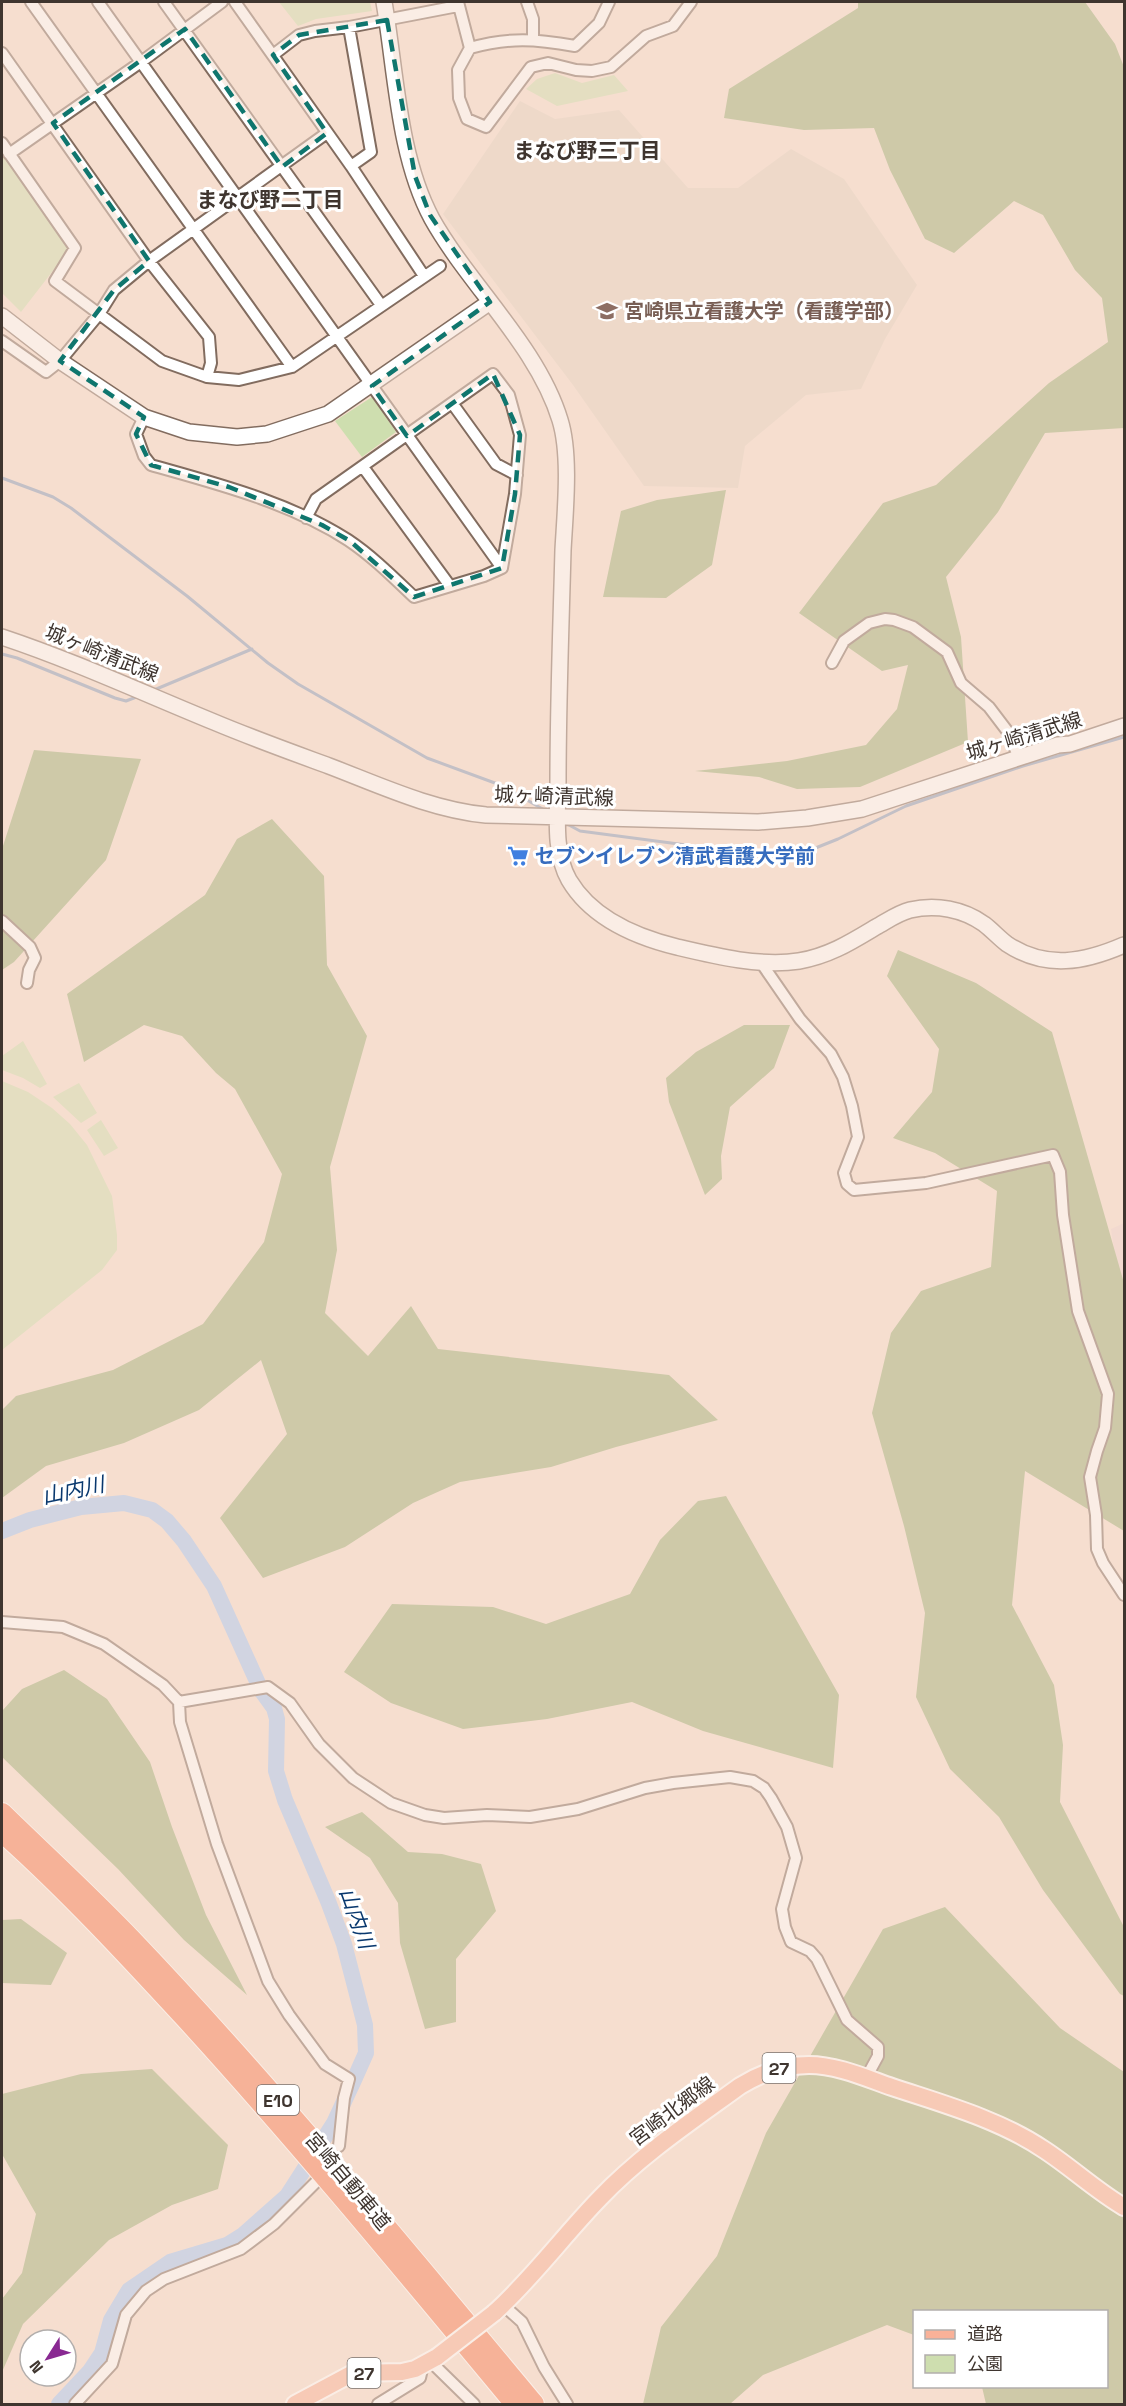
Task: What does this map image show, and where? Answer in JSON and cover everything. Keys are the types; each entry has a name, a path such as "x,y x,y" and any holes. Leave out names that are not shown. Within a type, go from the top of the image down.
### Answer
{"highway":[{"name":"宮崎自動車道","path":"2,1813 109,1917 192,2004 291,2114 534,2404"},
{"name":"宮崎自動車道","path":"2,1832 153,1984 237,2075 515,2404"},
{"path":"405,2272 421,2300 502,2404"}],"main road":[{"name":"宮崎北郷線","path":"295,2404 353,2373 402,2372 430,2361 519,2290 600,2198 630,2169 740,2086 759,2074 783,2067 810,2065 828,2067 1001,2125 1043,2149 1125,2207"}],"street":[{"path":"32,2 292,367"},
{"path":"98,2 502,568"},
{"path":"164,2 381,305"},
{"path":"9,154 222,2"},
{"path":"235,2 351,166 424,276"},
{"path":"384,2 404,133 415,176 430,216 550,392 562,424 566,480 553,818 567,877 580,894 609,921 631,933 695,951 760,961 795,962 815,958 846,946 895,915 910,910 936,908 951,909 965,914 979,921 1006,943 1020,951 1053,961 1084,960 1125,945"},
{"path":"527,2 533,19 533,39"},
{"path":"273,56 299,35 387,20 458,4 470,48 458,70 459,98 467,119 486,127 531,67 548,63 576,70 592,71 611,68 646,36 673,26 691,2"},
{"path":"470,48 491,42 533,39 575,45 599,23 605,3"},
{"path":"349,27 371,152 351,166"},
{"path":"2,53 149,261 211,341 211,363 207,377"},
{"path":"2,341 46,372 60,361 99,314 114,290 149,261 327,133"},
{"path":"2,143 75,248 55,280 162,361 207,377 239,380 292,367 440,266"},
{"path":"2,316 60,361 144,417 189,432 237,436 267,434 328,414 372,386 490,302"},
{"path":"306,518 316,499 493,374 508,395 520,435 507,550 502,568"},
{"path":"452,403 496,464 517,475"},
{"path":"144,417 136,434 144,456 151,465 230,487 306,518 350,541 414,597 484,576 502,568"},
{"path":"363,467 450,586"},
{"path":"832,663 844,641 869,623 885,619 913,627 947,652 961,683 989,707 1008,732 1019,758"},
{"name":"城ヶ崎清武線","path":"2,637 68,660 228,728 437,806 469,814 758,822 807,818 862,809 1058,745 1070,744 1125,726"},
{"path":"2,921 30,947 35,958 29,970 27,983"},
{"path":"760,961 800,1019 831,1054 843,1077 858,1137 844,1173 847,1184 854,1190 926,1183 1053,1155 1059,1167 1063,1215 1078,1311 1108,1394 1105,1428 1090,1477 1096,1515 1097,1549 1103,1563 1125,1595"},
{"path":"2,1622 63,1627 104,1644 163,1684 179,1702 180,1722 214,1834 268,1981 289,2015 325,2064 349,2079 344,2098 339,2146"},
{"path":"179,1702 268,1687 290,1703 319,1744 353,1778 391,1803 425,1815 444,1818 488,1815 531,1817 578,1809 645,1788 673,1783 739,1777 759,1784 781,1815 793,1842 796,1858 782,1909 785,1928 791,1942 810,1951 817,1959 847,2020 878,2047 878,2056 866,2078"},
{"path":"75,2404 112,2364 126,2315 146,2291 164,2279 242,2249 274,2224 316,2182"},
{"path":"498,2309 522,2322 544,2367 567,2404"},
{"path":"378,2404 420,2378 430,2361 474,2404"}],"highlighted area":[{"path":"387,20 415,176 430,215 490,302 372,386 407,436 493,374 520,435 515,494 502,568 414,597 350,541 322,525 229,487 151,465 136,434 144,417 60,361 114,290 149,261 53,123 185,29 282,167 327,133 273,55 299,35"}],"shaded area":[{"path":"520,101 555,119 619,110 688,188 738,188 791,149 844,179 917,285 885,339 861,389 806,395 745,446 738,488 644,486 573,385 443,214"},
{"path":"1124,1223 1124,1314 1111,1229"}],"green space":[{"path":"279,2 370,2 372,11 316,19 298,26"},
{"path":"858,2 1085,2 1115,44 1124,67 1124,428 1045,433 998,512 946,577 961,637 968,742 860,787 797,789 759,777 695,771 787,761 866,745 897,709 908,665 882,671 799,613 883,503 936,485 1049,383 1108,342 1102,298 1075,270 1043,215 1014,201 954,253 925,239 890,170 874,128 804,130 724,118 729,89 858,8"},
{"path":"555,73 582,83 614,75 628,91 557,106 526,89 537,79"},
{"path":"2,150 66,237 69,250 21,312 2,293"},
{"path":"372,397 396,432 362,457 335,421"},
{"path":"726,490 712,565 666,598 603,597 621,511 657,500"},
{"path":"34,750 141,759 106,860 14,962 2,970 2,849"},
{"path":"272,819 324,876 327,965 367,1036 330,1167 337,1250 325,1313 368,1356 411,1306 438,1349 669,1375 718,1420 551,1467 460,1482 413,1503 345,1547 263,1578 220,1518 287,1434 261,1360 199,1410 124,1443 46,1466 2,1498 2,1410 16,1396 113,1370 203,1324 264,1242 282,1174 235,1089 216,1073 182,1036 144,1025 84,1062 67,994 205,895 237,839"},
{"path":"898,950 976,983 1052,1032 1124,1283 1124,1531 1025,1471 1012,1605 1054,1685 1063,1745 1060,1802 1124,1927 1124,1996 1120,1994 1043,1890 999,1817 950,1769 916,1697 925,1613 904,1526 872,1413 891,1333 921,1291 991,1267 997,1191 935,1153 893,1138 932,1092 939,1049 887,976"},
{"path":"744,1025 790,1025 774,1068 730,1107 721,1156 722,1179 705,1195 669,1102 666,1078 696,1052"},
{"path":"23,1041 47,1084 40,1088 2,1070 2,1056"},
{"path":"2,1081 28,1092 52,1108 70,1124 87,1145 112,1196 117,1250 102,1270 2,1350"},
{"path":"79,1083 97,1113 81,1123 53,1097"},
{"path":"101,1120 118,1148 104,1156 87,1130"},
{"path":"726,1496 839,1695 833,1768 703,1731 632,1702 547,1719 463,1729 391,1703 344,1672 392,1604 493,1607 546,1624 630,1594 660,1540 698,1501"},
{"path":"64,1670 107,1699 150,1762 206,1915 247,1995 184,1940 118,1869 2,1757 2,1711 22,1689"},
{"path":"362,1812 408,1852 442,1854 481,1864 496,1911 456,1959 456,2022 425,2029 400,1943 398,1903 370,1858 325,1827"},
{"path":"945,1907 1060,2028 1124,2072 1124,2404 986,2404 982,2388 1108,2388 1108,2310 913,2310 913,2335 887,2325 763,2375 730,2404 643,2404 661,2327 717,2256 766,2133 883,1929"},
{"path":"21,1919 67,1953 51,1985 2,1983 2,1920"},
{"path":"152,2069 228,2145 218,2189 172,2205 109,2240 21,2328 18,2328 18,2335 2,2372 2,2299 22,2273 36,2214 2,2154 2,2094 81,2074"}],"waterway":[{"path":"2,478 53,497 71,508 298,684 427,758 503,786 546,811"},
{"path":"154,690 252,649"},
{"path":"2,654 115,698 126,701 139,696"},
{"path":"567,824 580,831 709,848 770,853 796,852 813,849 838,839 906,806 1023,766 1124,737"},
{"name":"山内川","path":"2,1531 30,1520 81,1507 124,1503 152,1510 167,1521 184,1541 214,1586 261,1690 274,1708 277,1719 276,1771 285,1800 344,1944 365,2025 366,2053 354,2080 334,2123 287,2196 243,2235 227,2245 170,2262 129,2290 111,2320 102,2353 90,2371 59,2404"}],"place":[{"name":"宮崎県立看護大学（看護学部）","path":"607,311"},
{"name":"セブンイレブン清武看護大学前","path":"518,856"}],"district":[{"name":"まなび野三丁目","path":"587,150"},
{"name":"まなび野二丁目","path":"270,199"}]}
